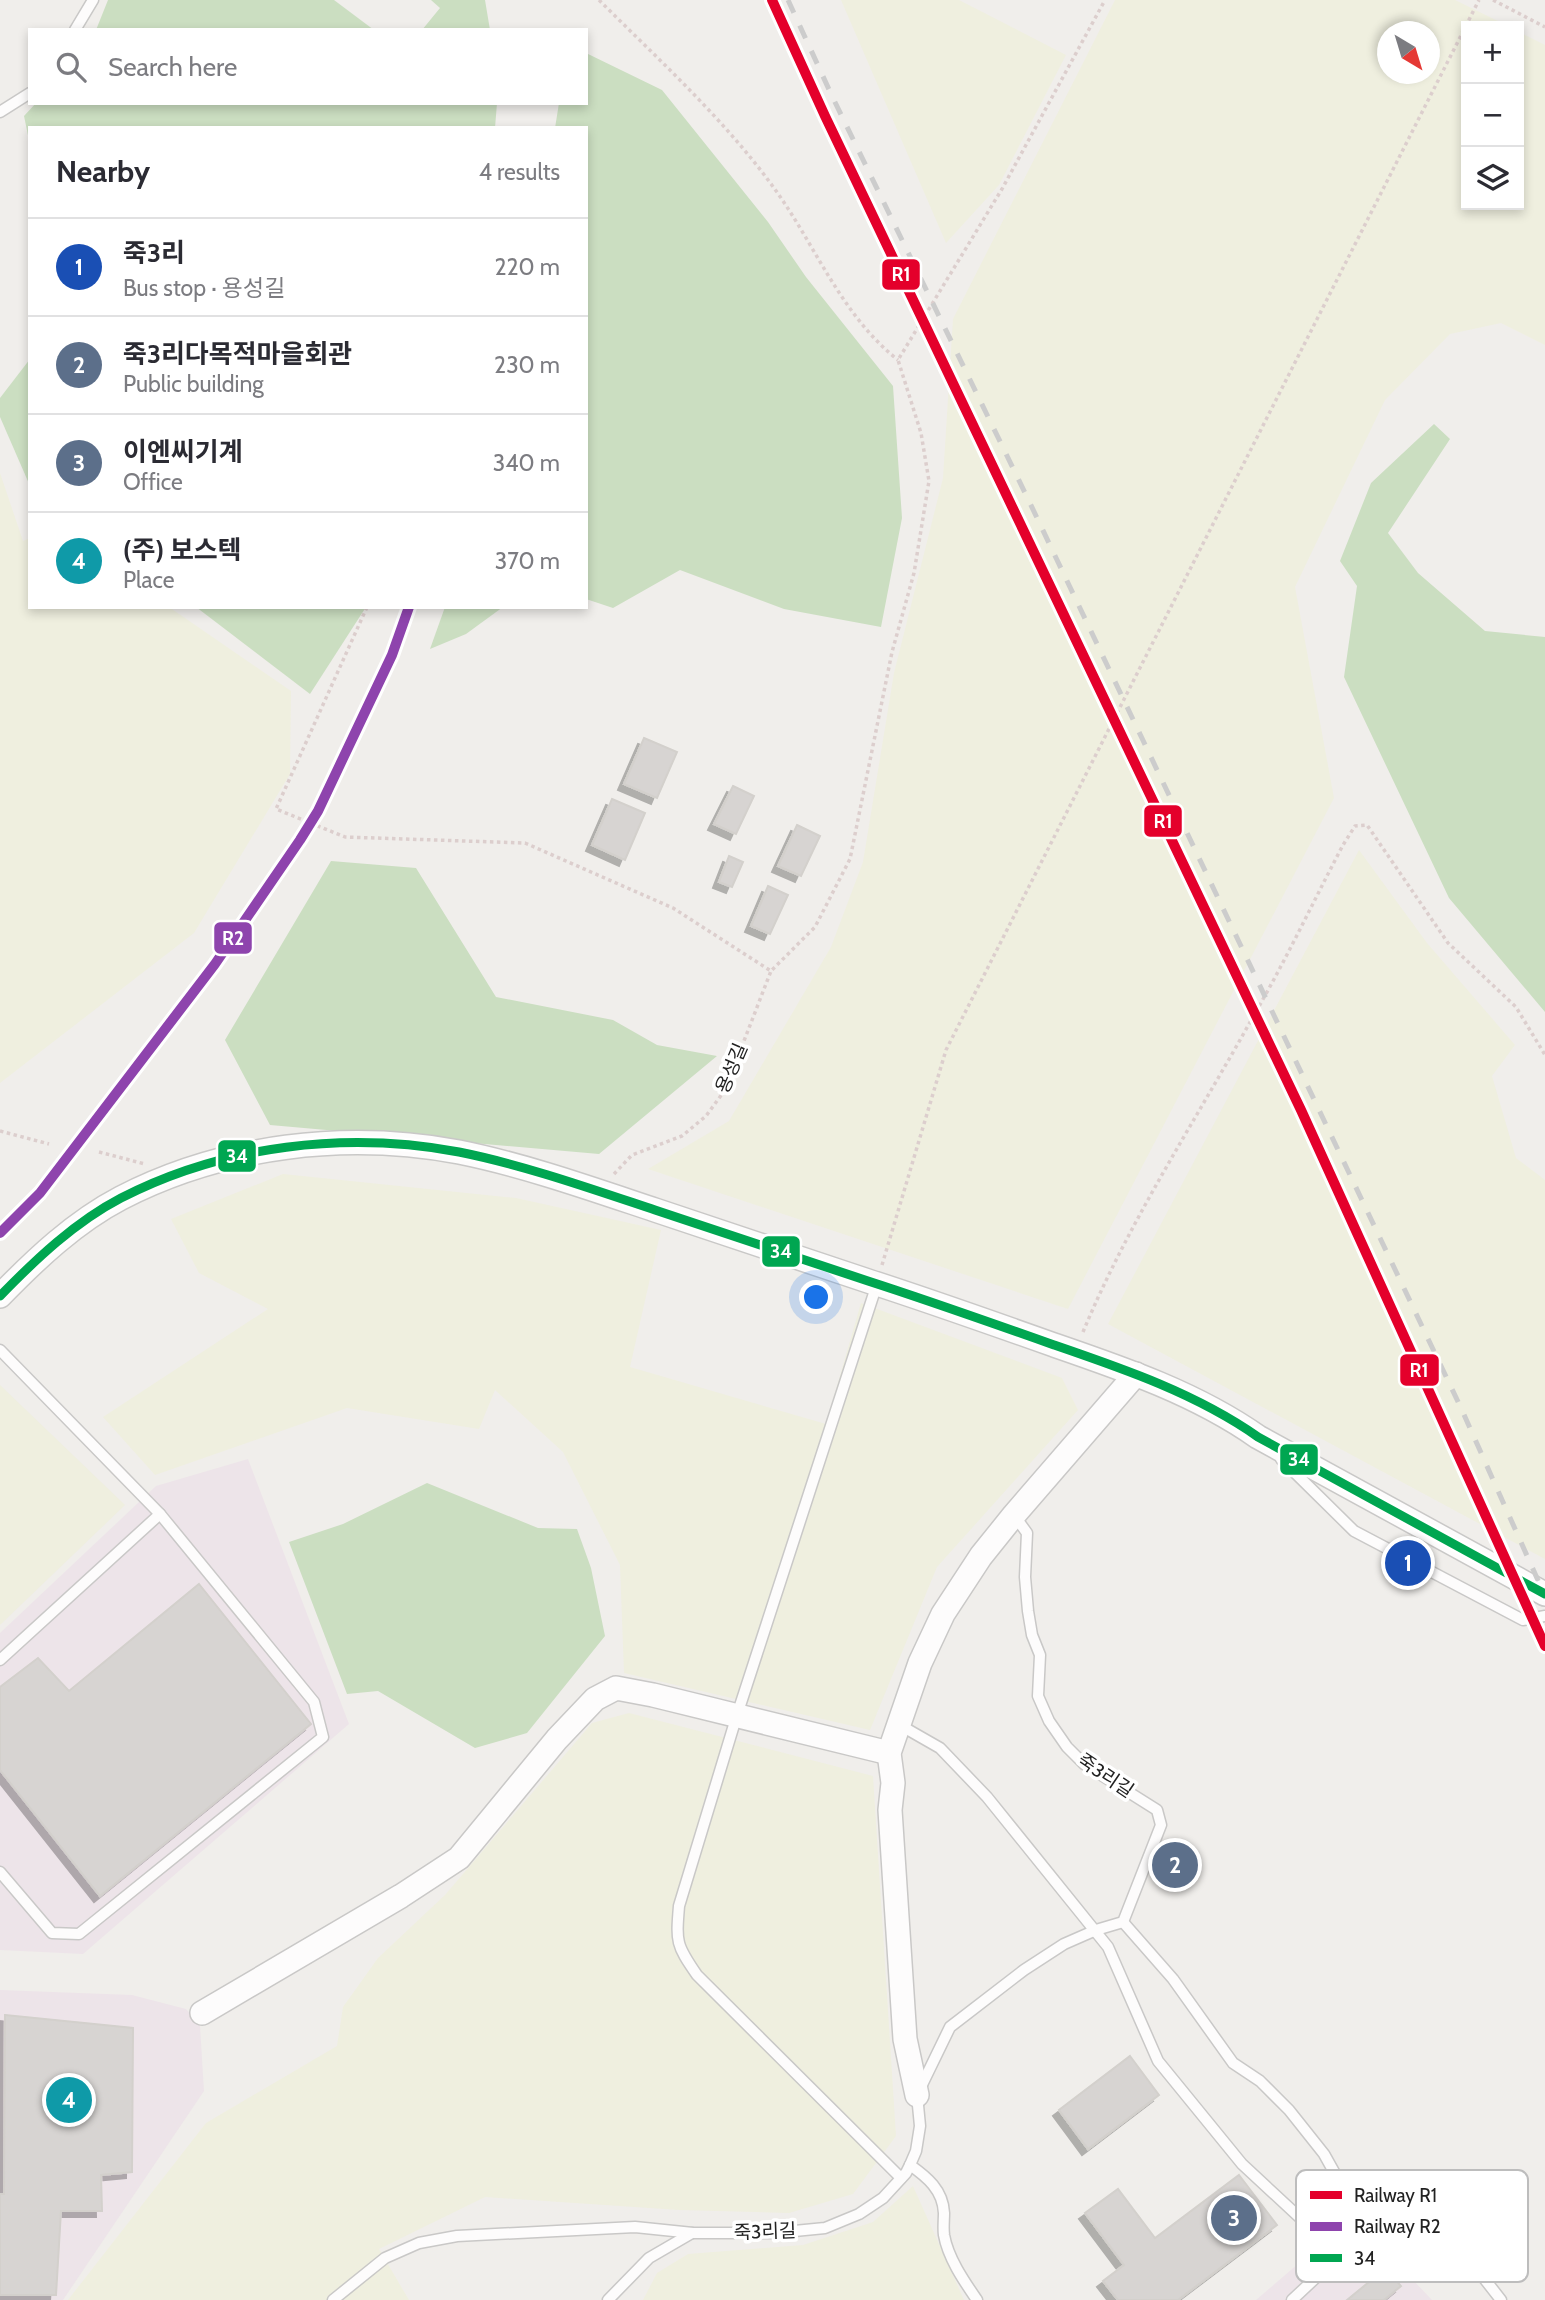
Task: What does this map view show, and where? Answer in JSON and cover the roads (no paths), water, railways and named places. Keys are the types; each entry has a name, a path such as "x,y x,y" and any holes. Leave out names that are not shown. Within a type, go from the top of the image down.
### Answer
{"street":[{"path":"0,1296 61,1238 119,1199 179,1172 240,1155 312,1144 393,1144 459,1152 597,1191 877,1283 1136,1374 1231,1418 1258,1437 1545,1594"},
{"name":"죽3리길","path":"918,2095 905,2039 890,1810 893,1783 889,1753 920,1663 943,1614 981,1556 1136,1374"},
{"path":"202,2013 401,1896 459,1858 557,1739 594,1699 616,1688 889,1753"}],"lane":[{"path":"76,28 93,0"},
{"path":"0,113 28,94"},
{"path":"877,1283 737,1715 680,1906 677,1932 681,1952 697,1975 901,2178"},
{"path":"0,1350 160,1514 314,1702 323,1737 79,1934 52,1933 0,1872"},
{"path":"1258,1437 1354,1531 1523,1620 1545,1616"},
{"path":"0,1660 160,1514"},
{"name":"죽3리길","path":"333,2300 385,2258 419,2243 457,2236 635,2227 693,2233 774,2233 825,2228 859,2214 883,2198 901,2178 916,2151 920,2126 918,2095 950,2027 1024,1970 1064,1944 1123,1922 1161,1825 1157,1810 1084,1765 1049,1721 1038,1696 1040,1655 1032,1635 1028,1611 1025,1577 1027,1533 1014,1515"},
{"path":"898,1724 940,1748 987,1797 1096,1930 1108,1947 1158,2061 1242,2164 1296,2213"},
{"path":"1123,1922 1173,1979 1233,2063 1260,2081 1289,2110 1324,2154 1333,2170"},
{"path":"909,2165 934,2185 943,2201 944,2235 961,2277 976,2300"},
{"path":"608,2300 649,2258 693,2233"},
{"path":"1292,2300 1311,2282"},
{"path":"1486,2282 1500,2300"}],"railway":[{"path":"772,0 1301,1110 1545,1646"},
{"path":"788,0 1461,1408 1545,1596"}],"rail line":[{"name":"R1","path":"772,0 1301,1110 1545,1646"},
{"name":"R2","path":"0,1233 40,1193 215,964 300,840 318,811 392,655 408,609"}],"place":[{"name":"죽3리","path":"1408,1563"},
{"name":"죽3리다목적마을회관","path":"1175,1865"},
{"name":"(주) 보스텍","path":"69,2100"},
{"name":"이엔씨기계","path":"1234,2218"}]}
